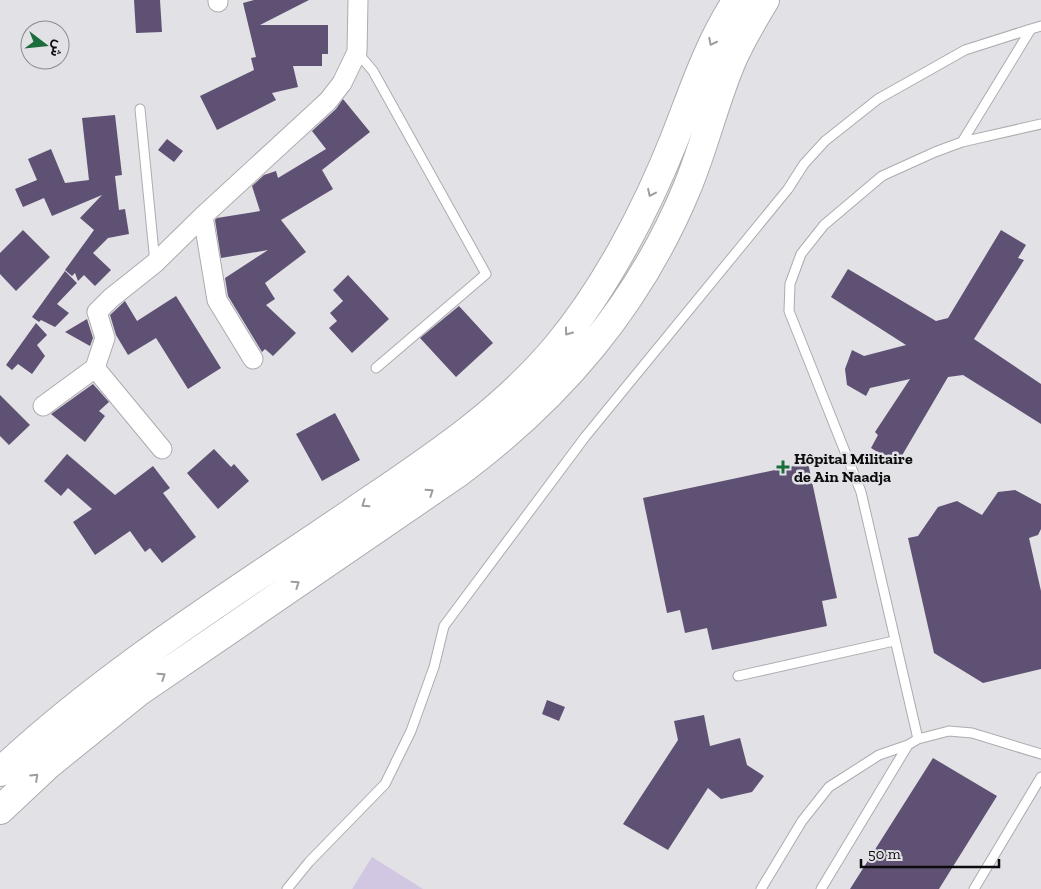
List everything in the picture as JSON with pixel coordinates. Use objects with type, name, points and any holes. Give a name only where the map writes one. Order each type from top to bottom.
[{"type":"highway","points":[[0,772],[30,744],[121,671],[442,451],[481,421],[532,374],[559,345],[622,249],[658,177],[707,52],[720,26],[737,0]]},
{"type":"highway","points":[[0,810],[48,765],[137,693],[458,473],[503,438],[552,393],[605,330],[629,296],[658,247],[687,189],[702,151],[731,63],[765,0]]},
{"type":"street","points":[[43,406],[95,368],[105,338],[97,312],[111,298],[155,263],[328,101],[342,83],[357,52],[358,0]]},
{"type":"street","points":[[204,216],[216,300],[252,359]]},
{"type":"street","points":[[95,368],[162,449]]},
{"type":"lane","points":[[287,889],[308,862],[385,784],[412,731],[434,667],[444,626],[585,437],[788,189],[804,164],[825,141],[878,99],[966,50],[1041,26]]},
{"type":"lane","points":[[962,142],[1031,29]]},
{"type":"lane","points":[[357,52],[373,71],[486,274],[376,368]]},
{"type":"lane","points":[[140,109],[155,263]]},
{"type":"lane","points":[[918,739],[861,492],[789,311],[790,284],[800,254],[824,225],[882,176],[962,142],[1041,124]]},
{"type":"lane","points":[[738,676],[894,641]]},
{"type":"lane","points":[[761,889],[802,821],[829,787],[879,756],[908,745],[918,739],[949,730],[972,733],[1041,754]]},
{"type":"lane","points":[[821,889],[908,745]]},
{"type":"lane","points":[[974,889],[1041,777]]},
{"type":"shaded area","points":[[372,857],[423,889],[352,889]]},
{"type":"building","points":[[134,0],[160,0],[162,32],[136,33]]},
{"type":"building","points":[[254,0],[309,0],[260,25],[328,25],[328,54],[322,54],[322,66],[293,66],[298,87],[272,93],[276,100],[217,130],[200,96],[254,70],[251,58],[256,57],[243,3]]},
{"type":"building","points":[[343,99],[370,132],[322,170],[333,189],[281,220],[306,252],[265,283],[275,299],[266,305],[296,333],[273,356],[265,349],[262,352],[228,296],[225,278],[268,250],[221,258],[215,220],[217,218],[260,211],[252,186],[264,175],[276,171],[278,178],[326,149],[312,131],[336,109]]},
{"type":"building","points":[[115,115],[122,175],[115,176],[119,210],[125,209],[129,234],[108,238],[93,253],[111,270],[95,286],[84,275],[78,281],[75,273],[72,276],[65,270],[94,230],[80,218],[102,195],[52,216],[44,198],[23,207],[15,189],[37,180],[28,159],[51,149],[65,183],[89,180],[82,118]]},
{"type":"building","points":[[167,139],[183,151],[174,162],[158,150]]},
{"type":"building","points":[[23,230],[50,257],[16,291],[0,274],[0,253]]},
{"type":"building","points":[[1001,230],[1026,245],[1018,258],[1024,260],[974,339],[1041,384],[1041,424],[963,375],[948,377],[897,464],[871,448],[878,435],[875,432],[910,379],[870,388],[866,396],[847,385],[845,369],[852,350],[864,356],[906,345],[831,297],[848,269],[936,321],[948,318]]},
{"type":"building","points":[[65,271],[77,283],[57,304],[69,313],[55,327],[41,320],[39,322],[32,317]]},
{"type":"building","points":[[348,275],[389,319],[352,353],[329,328],[337,321],[330,313],[343,301],[333,290]]},
{"type":"building","points":[[176,296],[221,368],[188,389],[156,338],[128,355],[116,335],[110,315],[125,301],[137,321]]},
{"type":"building","points":[[459,306],[493,343],[456,377],[420,338]]},
{"type":"building","points":[[87,319],[93,338],[90,346],[65,332]]},
{"type":"building","points":[[36,323],[47,335],[37,345],[45,356],[32,374],[18,364],[12,370],[6,365]]},
{"type":"building","points":[[93,384],[109,402],[99,411],[105,416],[85,442],[51,414]]},
{"type":"building","points":[[0,395],[30,425],[9,445],[0,436]]},
{"type":"building","points":[[335,413],[360,460],[322,481],[296,434]]},
{"type":"building","points":[[214,449],[231,467],[234,464],[249,481],[218,509],[187,473]]},
{"type":"building","points":[[67,454],[115,495],[153,466],[170,488],[163,493],[196,537],[162,563],[150,548],[145,552],[130,531],[95,555],[73,522],[92,509],[68,488],[61,496],[44,481]]},
{"type":"building","points":[[808,463],[837,598],[822,601],[827,626],[712,650],[707,628],[685,633],[680,610],[667,613],[643,498]]},
{"type":"building","points":[[1015,490],[1041,504],[1041,529],[1038,535],[1029,538],[1041,591],[1041,669],[983,683],[934,653],[908,538],[918,536],[938,507],[957,501],[982,515],[998,492]]},
{"type":"building","points":[[547,700],[565,707],[559,721],[542,714]]},
{"type":"building","points":[[704,715],[710,746],[740,738],[747,765],[764,776],[752,792],[721,799],[708,788],[668,850],[623,824],[678,740],[674,721]]},
{"type":"building","points":[[933,758],[997,796],[939,889],[850,889]]},
{"type":"place","name":"Hôpital Militaire de Ain Naadja","points":[[783,467]]}]
